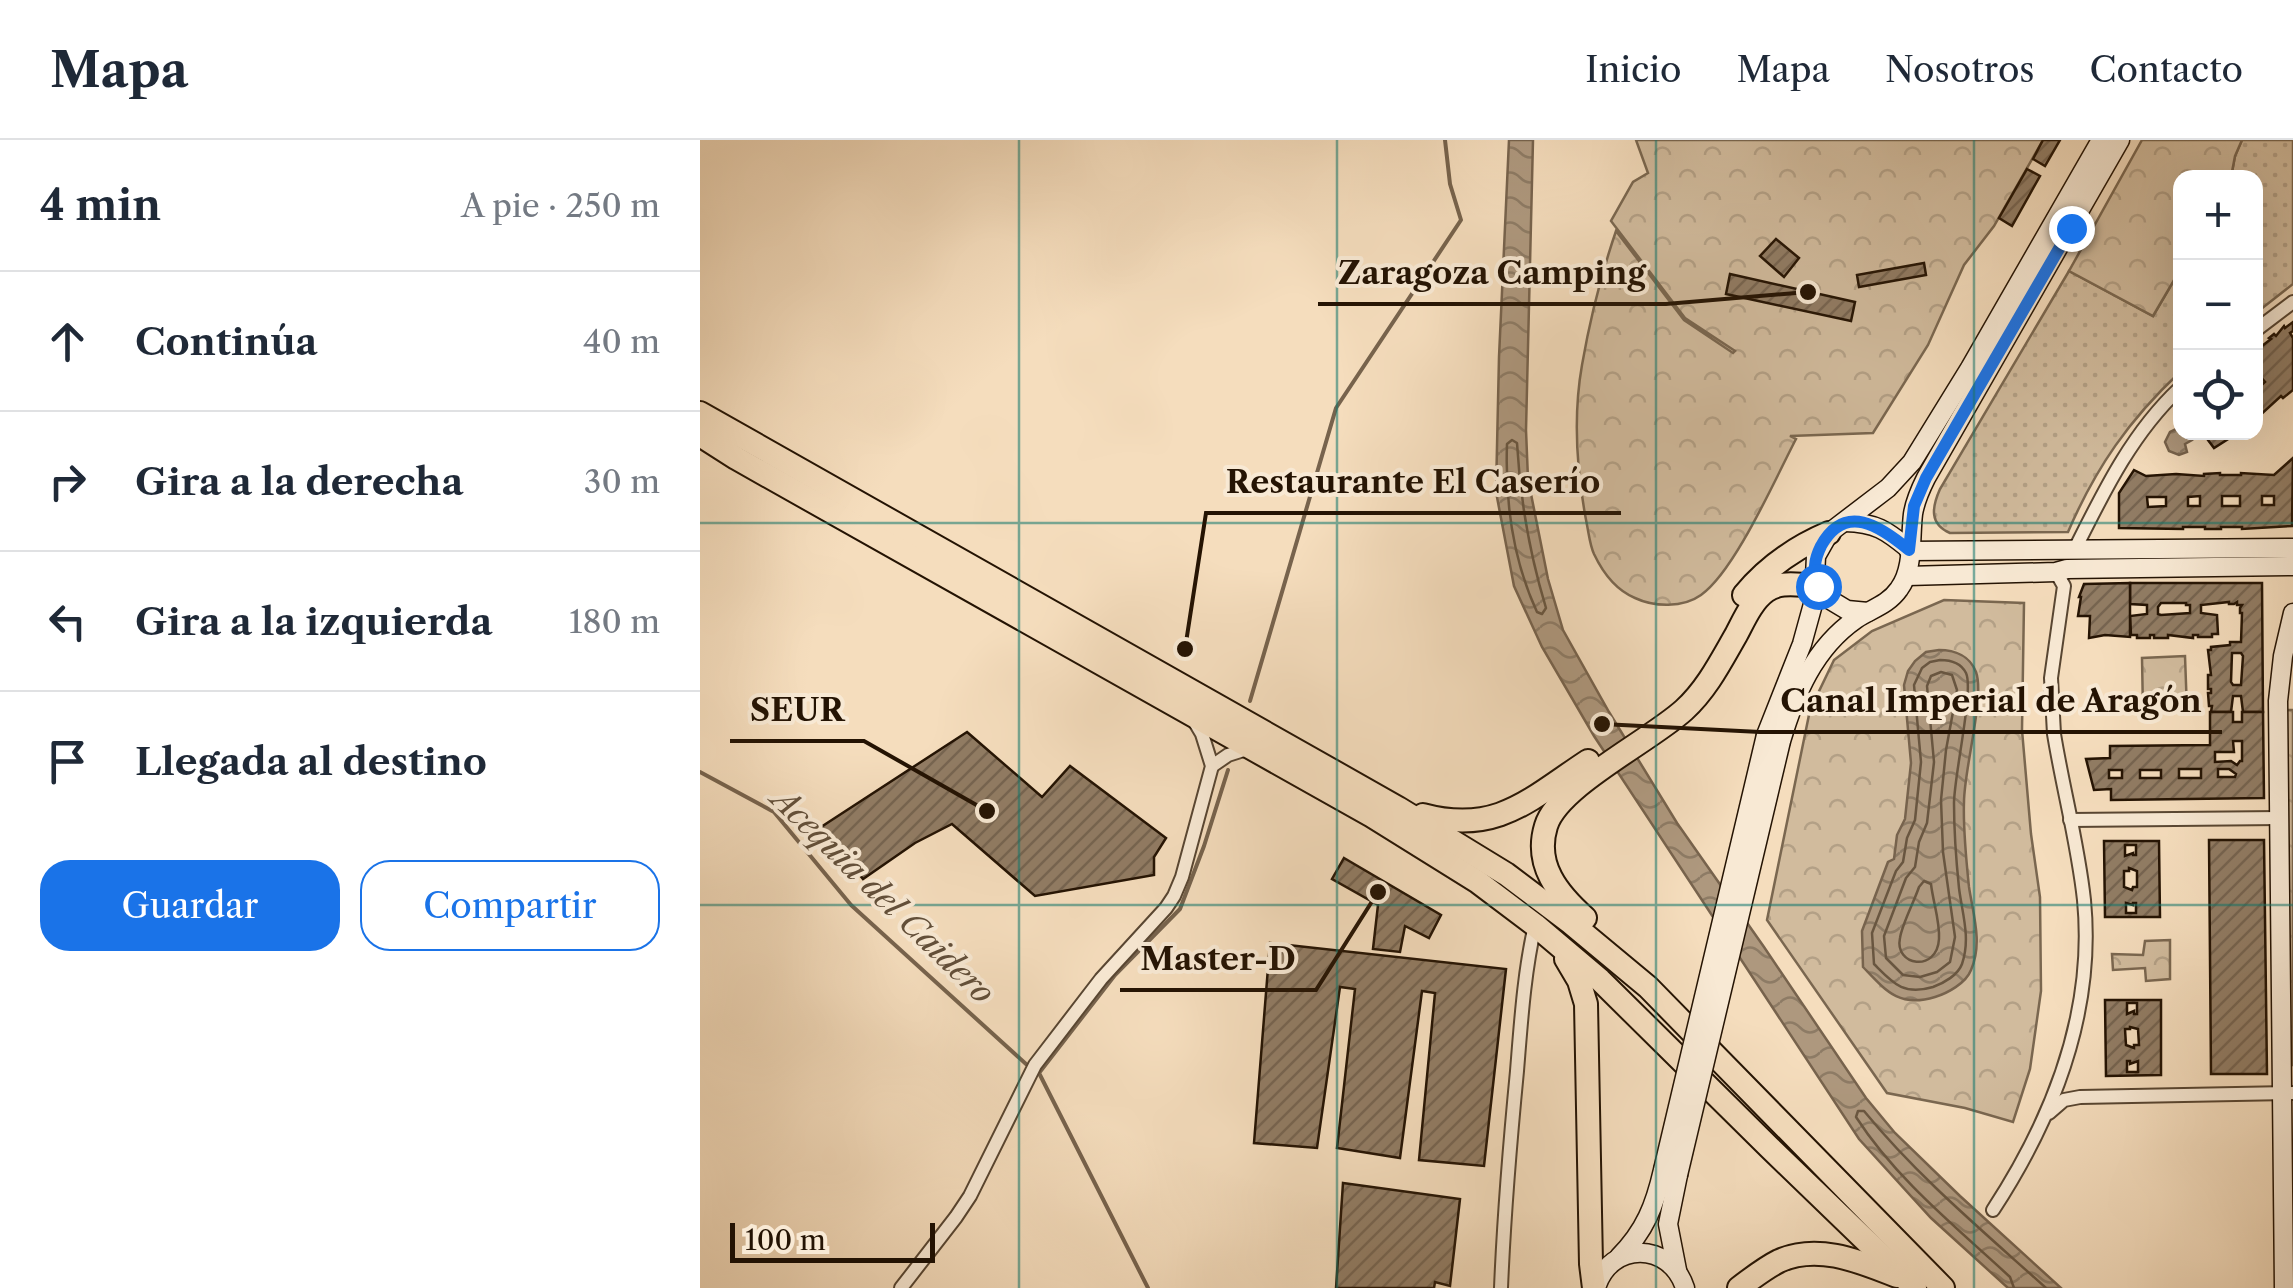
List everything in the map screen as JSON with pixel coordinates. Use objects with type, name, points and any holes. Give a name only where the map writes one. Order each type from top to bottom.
[{"type":"highway","points":[[700,398],[800,457],[816,479]]},
{"type":"highway","points":[[700,413],[1398,808],[1506,874],[1648,987]]},
{"type":"highway","points":[[700,435],[1185,710],[1478,882],[1600,980],[1910,1283]]},
{"type":"highway","points":[[1682,702],[1736,606],[1754,582],[1788,555],[1837,527]]},
{"type":"highway","points":[[1398,808],[1442,820],[1478,821],[1510,811],[1576,778],[1657,732],[1720,664],[1759,596],[1779,584],[1812,589]]},
{"type":"highway","points":[[1576,778],[1546,824],[1543,851],[1550,881],[1648,987],[1943,1288]]},
{"type":"highway","points":[[1544,932],[1579,982],[1586,1004],[1591,1264],[1595,1288]]},
{"type":"highway","points":[[1739,1288],[1766,1268],[1798,1254],[1831,1254],[1910,1283]]},
{"type":"main road","points":[[1681,1279],[1668,1224],[1670,1172],[1774,738],[1802,644],[1816,556],[1837,527],[1888,488],[1912,462],[2101,140]]},
{"type":"main road","points":[[1774,738],[1821,652],[1840,631],[1891,599],[1906,576],[1914,506],[1926,478],[2120,140]]},
{"type":"main road","points":[[1837,527],[1869,523],[1909,550],[2293,548]]},
{"type":"main road","points":[[1906,576],[2293,566]]},
{"type":"main road","points":[[1812,589],[1840,607],[1868,612]]},
{"type":"main road","points":[[2284,1288],[2288,1093],[2278,715],[2281,670],[2293,613]]},
{"type":"main road","points":[[2281,670],[2293,686]]},
{"type":"main road","points":[[1595,1288],[1607,1266],[1638,1236],[1670,1172]]},
{"type":"main road","points":[[1618,1258],[1644,1252],[1668,1262],[1681,1279]]},
{"type":"street","points":[[2263,325],[2293,302]]},
{"type":"street","points":[[2075,549],[2118,465],[2173,396]]},
{"type":"street","points":[[1993,1210],[2047,1114],[2064,1072],[2081,996],[2086,928],[2052,709],[2054,651],[2064,586],[2056,572]]},
{"type":"street","points":[[902,1288],[970,1196],[1035,1065],[1100,979],[1174,896],[1212,766],[1202,734],[1185,710]]},
{"type":"street","points":[[1212,766],[1238,750],[1251,748]]},
{"type":"street","points":[[2070,820],[2280,818]]},
{"type":"street","points":[[1501,1288],[1527,958],[1544,932]]},
{"type":"street","points":[[2064,1072],[2064,1082],[2075,1094]]},
{"type":"street","points":[[2047,1114],[2075,1094],[2288,1093]]},
{"type":"green space","points":[[1636,140],[2043,140],[1994,226],[1964,265],[1928,345],[1873,433],[1790,436],[1796,439],[1727,566],[1701,595],[1668,605],[1635,598],[1606,574],[1592,547],[1581,486],[1577,445],[1579,384],[1592,314],[1616,231],[1684,320],[1735,351],[1685,318],[1611,221],[1633,182],[1648,173]]},
{"type":"green space","points":[[2142,140],[2242,140],[2232,170],[2173,170],[2173,282],[2153,316],[2069,271]]},
{"type":"green space","points":[[2242,140],[2293,140],[2293,284],[2263,308],[2263,170],[2232,170]]},
{"type":"green space","points":[[2069,271],[2153,316],[2173,282],[2173,379],[2115,446],[2068,532],[1950,533],[1938,525],[1934,508],[1940,489]]},
{"type":"green space","points":[[1944,600],[2024,603],[2022,730],[2040,897],[2041,991],[2030,1069],[2013,1122],[1887,1093],[1767,920],[1810,710],[1834,660],[1872,631]]},
{"type":"green space","points":[[2185,656],[2187,711],[2143,712],[2142,658]]},
{"type":"green space","points":[[2284,710],[2293,710],[2293,1065],[2288,1065]]},
{"type":"green space","points":[[2170,940],[2170,979],[2146,981],[2145,968],[2113,970],[2112,954],[2143,955],[2145,941]]},
{"type":"water","points":[[1509,140],[1533,140],[1528,479],[1548,579],[1563,630],[1677,823],[1866,1098],[1895,1133],[2061,1288],[2008,1288],[1931,1218],[1859,1139],[1594,736],[1542,647],[1514,586],[1496,492]]},
{"type":"water","points":[[2173,431],[2173,440],[2192,440],[2185,444],[2187,452],[2179,455],[2169,451],[2165,442]]},
{"type":"water","points":[[1939,650],[1966,658],[1978,683],[1964,813],[1976,949],[1969,975],[1961,983],[1935,997],[1912,1000],[1886,990],[1863,967],[1862,931],[1888,862],[1894,859],[1897,835],[1905,819],[1911,763],[1904,685],[1915,661],[1926,652]]},
{"type":"building","points":[[2043,140],[2060,140],[2045,166],[2033,159]]},
{"type":"building","points":[[2027,169],[2040,176],[2012,226],[1999,218]]},
{"type":"building","points":[[1776,239],[1799,258],[1784,277],[1760,256]]},
{"type":"building","points":[[1924,263],[1926,275],[1859,287],[1857,275]]},
{"type":"building","points":[[1730,274],[1855,302],[1851,321],[1726,294]]},
{"type":"building","points":[[2293,322],[2293,390],[2263,413],[2263,345]]},
{"type":"building","points":[[2208,440],[2227,440],[2214,448]]},
{"type":"building","points":[[2293,458],[2292,526],[2119,528],[2119,493],[2134,470],[2146,476],[2274,475]],"holes":[[[2200,496],[2200,506],[2188,506],[2188,497]],[[2222,496],[2240,496],[2240,506],[2222,506]],[[2262,496],[2274,496],[2274,505],[2262,505]],[[2147,497],[2166,497],[2166,506],[2148,507]]]},
{"type":"building","points":[[2130,583],[2262,583],[2263,712],[2243,712],[2241,696],[2233,696],[2231,712],[2211,712],[2209,706],[2208,650],[2241,642],[2242,605],[2201,605],[2201,613],[2217,615],[2218,634],[2212,637],[2137,638],[2131,635],[2130,616],[2147,614],[2147,605],[2130,604]],"holes":[[[2161,603],[2186,603],[2190,613],[2158,614]],[[2232,653],[2243,656],[2241,685],[2231,682]]]},
{"type":"building","points":[[2130,583],[2130,637],[2089,638],[2090,616],[2078,616],[2084,584]]},
{"type":"building","points":[[2210,712],[2233,712],[2233,722],[2242,722],[2242,712],[2263,712],[2264,798],[2111,800],[2111,789],[2094,790],[2086,759],[2110,758],[2110,746],[2210,745]],"holes":[[[2233,741],[2242,741],[2242,761],[2237,765],[2231,761],[2215,762],[2215,752],[2234,752]],[[2179,769],[2201,769],[2201,778],[2179,778]],[[2218,769],[2236,774],[2235,777],[2218,777]],[[2109,770],[2122,770],[2122,778],[2109,778]],[[2140,770],[2161,770],[2161,778],[2140,778]]]},
{"type":"building","points":[[967,732],[1042,797],[1070,766],[1166,838],[1154,857],[1154,875],[1035,896],[952,824],[915,843],[863,879],[821,827]]},
{"type":"building","points":[[2209,840],[2264,840],[2267,1074],[2211,1074]]},
{"type":"building","points":[[2104,841],[2159,841],[2160,917],[2105,917]],"holes":[[[2125,845],[2136,845],[2136,855],[2125,856]],[[2124,871],[2137,871],[2137,887],[2132,890],[2124,887]],[[2126,903],[2136,903],[2136,913],[2126,913]]]},
{"type":"building","points":[[1344,858],[1441,915],[1429,938],[1405,926],[1400,952],[1373,949],[1378,905],[1332,879]]},
{"type":"building","points":[[1270,943],[1506,969],[1484,1166],[1419,1160],[1435,993],[1422,991],[1400,1158],[1337,1148],[1355,989],[1340,987],[1317,1148],[1254,1143]]},
{"type":"building","points":[[2105,1000],[2161,1000],[2161,1075],[2106,1076]],"holes":[[[2127,1003],[2137,1003],[2137,1014],[2127,1014]],[[2125,1029],[2138,1029],[2139,1045],[2134,1048],[2126,1045]],[[2127,1061],[2138,1061],[2138,1072],[2127,1072]]]},
{"type":"building","points":[[1343,1183],[1460,1199],[1450,1286],[1435,1282],[1434,1288],[1336,1288]]},
{"type":"waterway","points":[[1250,701],[1336,408],[1461,220],[1450,184],[1445,140]]},
{"type":"waterway","points":[[1148,1288],[1039,1073],[1115,975],[1180,909],[1228,770]]},
{"type":"waterway","name":"Acequia del Caidero","points":[[700,772],[774,812],[851,905],[1026,1064]]},
{"type":"place","name":"Zaragoza Camping","points":[[1808,292]]},
{"type":"place","name":"Restaurante El Caserío","points":[[1185,649]]},
{"type":"place","name":"Canal Imperial de Aragón","points":[[1602,724]]},
{"type":"place","name":"SEUR","points":[[987,811]]},
{"type":"place","name":"Master-D","points":[[1378,892]]},
{"type":"route","points":[[1818,586],[1816,556],[1829,533],[1846,522],[1869,523],[1909,550],[1914,506],[1926,478],[2071,228]]}]
